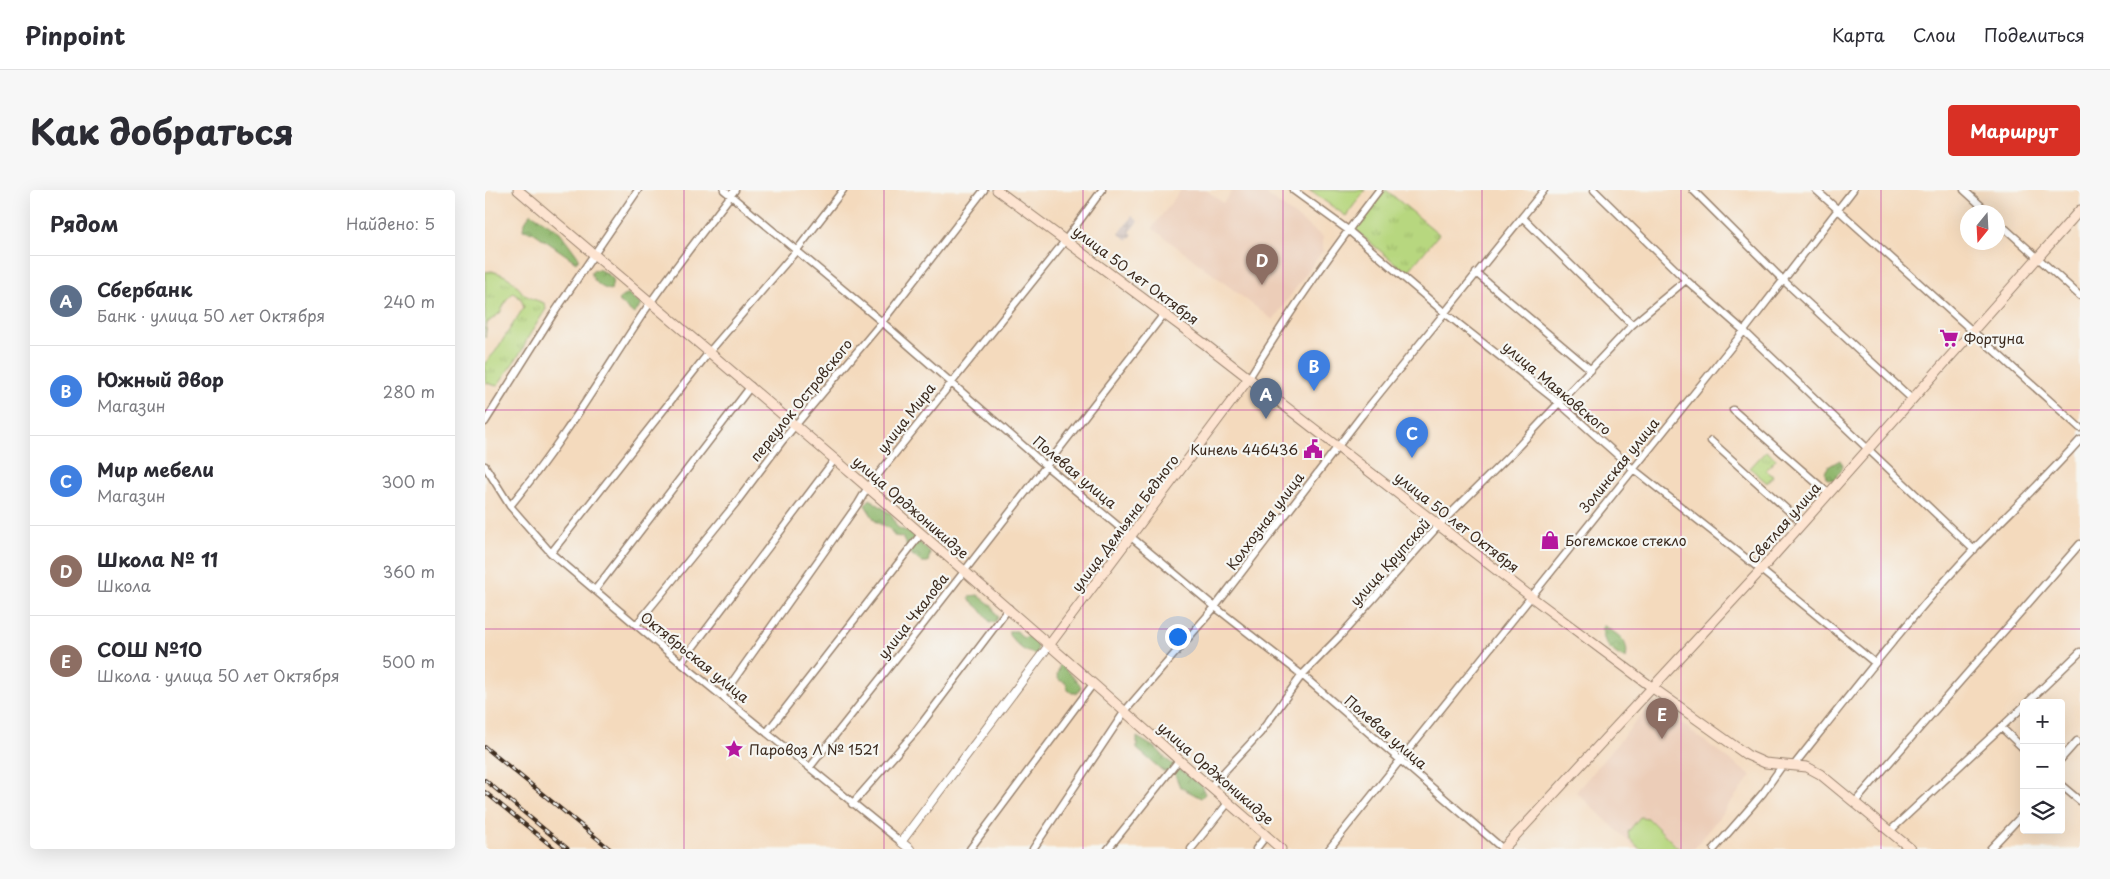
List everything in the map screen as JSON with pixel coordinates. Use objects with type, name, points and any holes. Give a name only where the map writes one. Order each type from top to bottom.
[{"type":"main road","name":"улица Орджоникидзе","points":[[518,190],[710,351],[1009,608],[1281,849]]},
{"type":"main road","name":"улица 50 лет Октября","points":[[997,190],[1249,378],[1530,596],[1653,688],[1747,755],[1765,763],[1807,767],[1820,774],[1911,849]]},
{"type":"main road","name":"Светлая улица","points":[[1503,849],[1761,570],[2080,210]]},
{"type":"main road","name":"улица Демьяна Бедного","points":[[1050,644],[1249,378]]},
{"type":"street","points":[[485,422],[552,316],[638,190]]},
{"type":"street","name":"Полевая улица","points":[[724,190],[733,193],[1045,465],[1215,607],[1302,675],[1503,849]]},
{"type":"street","points":[[551,553],[710,351],[797,250],[843,190]]},
{"type":"street","name":"переулок Островского","points":[[636,625],[881,322],[984,190]]},
{"type":"street","name":"улица Мира","points":[[723,695],[858,504],[867,487],[1066,240],[1102,190]]},
{"type":"street","name":"улица Маяковского","points":[[1293,190],[1347,230],[1445,313],[1559,403],[1632,468],[1875,663]]},
{"type":"street","name":"улица Демьяна Бедного","points":[[1249,378],[1347,230],[1379,190]]},
{"type":"street","name":"Колхозная улица","points":[[1033,849],[1125,712],[1215,607],[1338,446],[1544,190]]},
{"type":"street","points":[[1594,190],[1686,280],[1744,331],[1974,550]]},
{"type":"street","points":[[1693,190],[1783,280],[1913,400]]},
{"type":"street","points":[[1816,190],[1971,332],[2080,428]]},
{"type":"street","name":"Золинская улица","points":[[1329,849],[1632,468],[1744,331],[1853,190]]},
{"type":"street","points":[[1964,190],[1981,205]]},
{"type":"street","points":[[510,506],[540,470],[580,412],[651,301],[733,193]]},
{"type":"street","points":[[1522,217],[1632,325]]},
{"type":"street","points":[[2005,228],[2080,296]]},
{"type":"street","points":[[1476,273],[1591,370]]},
{"type":"street","name":"улица Крупской","points":[[1210,787],[1260,733],[1302,675],[1341,636],[1439,525],[1591,370],[1632,325],[1686,280]]},
{"type":"street","name":"улица Чкалова","points":[[810,767],[1164,314]]},
{"type":"street","points":[[595,590],[751,386]]},
{"type":"street","points":[[1733,410],[1828,493]]},
{"type":"street","points":[[1794,765],[1875,663],[1974,550],[2044,480],[2080,440]]},
{"type":"street","points":[[1711,441],[1802,523]]},
{"type":"street","points":[[681,663],[835,459]]},
{"type":"street","name":"Октябрьская улица","points":[[485,466],[510,506],[551,553],[681,663],[723,695],[910,849]]},
{"type":"street","points":[[767,732],[921,534]]},
{"type":"street","points":[[1855,802],[2080,544]]},
{"type":"street","points":[[853,804],[916,731],[1009,608]]},
{"type":"street","name":"улица Демьяна Бедного","points":[[901,842],[1050,644]]},
{"type":"street","points":[[2031,699],[2080,652]]},
{"type":"street","points":[[970,849],[1093,684]]},
{"type":"street","points":[[1890,831],[2020,710]]},
{"type":"street","points":[[2001,727],[2020,745]]},
{"type":"street","points":[[2065,754],[2077,741]]},
{"type":"street","points":[[1108,849],[1179,760]]},
{"type":"street","points":[[1714,849],[1763,793],[1782,766]]},
{"type":"street","points":[[2065,788],[2080,801]]},
{"type":"street","points":[[1191,849],[1228,803]]},
{"type":"street","points":[[1990,849],[2020,817]]},
{"type":"street","points":[[1256,849],[1267,836]]},
{"type":"shaded area","points":[[1181,190],[1206,190],[1223,203],[1233,190],[1261,190],[1323,237],[1323,250],[1273,320],[1152,228]]},
{"type":"shaded area","points":[[1132,216],[1138,221],[1130,232],[1133,234],[1128,240],[1119,234]]},
{"type":"shaded area","points":[[1653,702],[1751,776],[1694,849],[1637,849],[1576,792]]},
{"type":"green space","points":[[1309,190],[1365,190],[1346,216]]},
{"type":"green space","points":[[1386,190],[1439,234],[1407,273],[1354,229]]},
{"type":"green space","points":[[531,213],[560,232],[579,258],[576,262],[533,232],[523,230],[524,223]]},
{"type":"green space","points":[[598,269],[613,279],[611,290],[601,286],[593,278],[591,272]]},
{"type":"green space","points":[[492,271],[509,278],[527,296],[544,303],[546,309],[527,339],[523,349],[497,386],[487,383],[485,380],[485,363],[495,352],[524,307],[521,299],[513,293],[507,299],[500,313],[487,323],[485,338],[485,272]]},
{"type":"green space","points":[[627,293],[642,305],[634,314],[618,300]]},
{"type":"green space","points":[[1766,451],[1776,459],[1766,470],[1773,476],[1767,483],[1750,468]]},
{"type":"green space","points":[[1840,460],[1843,465],[1835,479],[1826,478],[1825,472],[1828,467]]},
{"type":"green space","points":[[870,499],[891,514],[897,527],[912,534],[930,553],[928,562],[921,562],[911,554],[902,537],[894,536],[890,529],[876,522],[865,505]]},
{"type":"green space","points":[[978,595],[991,605],[998,617],[995,623],[990,622],[969,599],[970,596]]},
{"type":"green space","points":[[1603,625],[1624,642],[1627,652],[1626,659],[1608,646],[1603,636]]},
{"type":"green space","points":[[1009,631],[1017,631],[1023,638],[1032,635],[1037,641],[1037,654],[1021,648],[1009,635]]},
{"type":"green space","points":[[1060,664],[1080,685],[1078,693],[1072,693],[1067,689],[1066,683],[1059,680],[1057,675]]},
{"type":"green space","points":[[1137,737],[1157,749],[1167,760],[1201,785],[1205,794],[1201,798],[1180,787],[1174,772],[1163,771],[1137,749]]},
{"type":"green space","points":[[1640,817],[1648,818],[1679,849],[1640,849],[1629,838],[1628,832]]},
{"type":"railway","points":[[485,747],[610,849]]},
{"type":"railway","points":[[485,780],[568,849]]},
{"type":"railway","points":[[485,792],[555,849]]},
{"type":"place","name":"Школа № 11","points":[[1262,285]]},
{"type":"place","name":"Фортуна","points":[[1949,338]]},
{"type":"place","name":"Южный двор","points":[[1314,391]]},
{"type":"place","name":"Сбербанк","points":[[1266,419]]},
{"type":"place","name":"Кинель 446436","points":[[1313,449]]},
{"type":"place","name":"Мир мебели","points":[[1412,458]]},
{"type":"place","name":"Богемское стекло","points":[[1550,540]]},
{"type":"place","name":"СОШ №10","points":[[1662,739]]},
{"type":"place","name":"Паровоз Л № 1521","points":[[734,749]]}]
